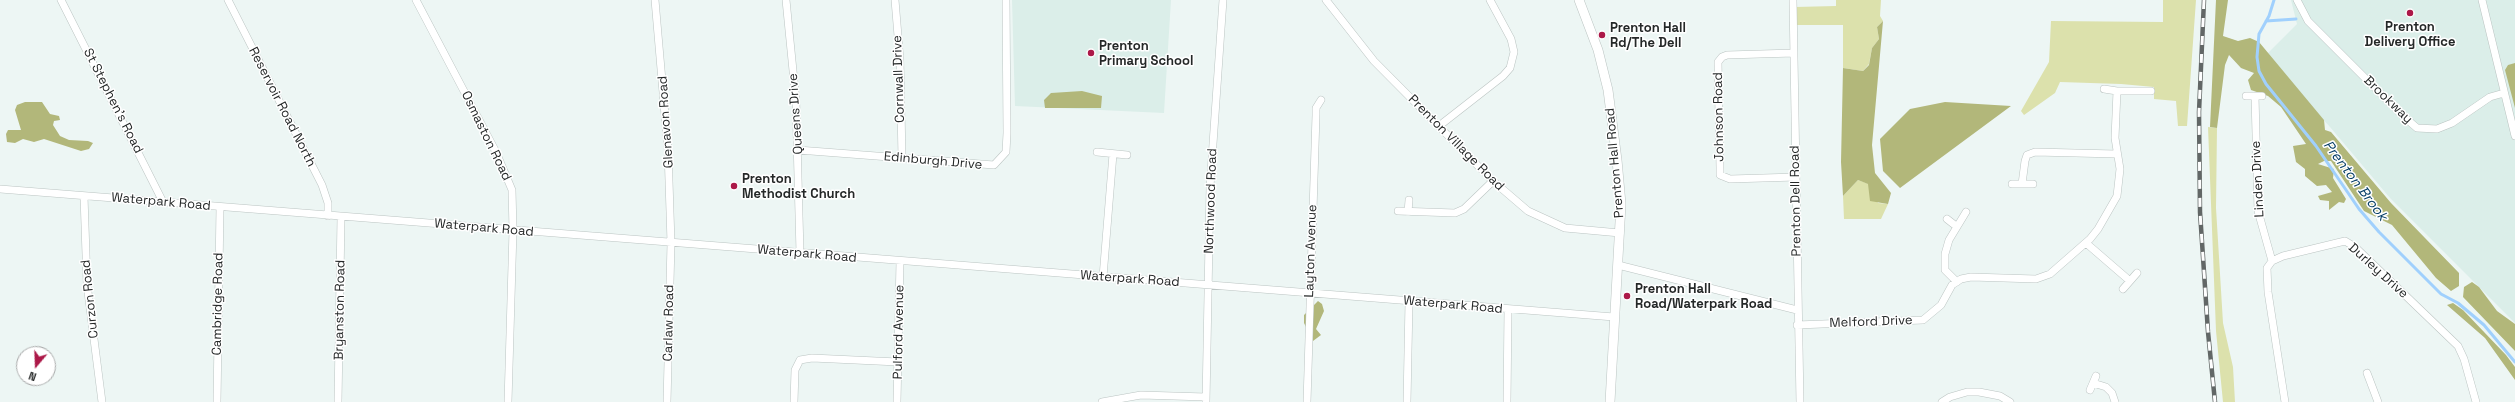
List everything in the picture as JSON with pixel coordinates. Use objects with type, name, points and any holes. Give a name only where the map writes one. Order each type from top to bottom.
[{"type":"street","name":"St Stephen's Road","points":[[61,0],[163,202]]},
{"type":"street","name":"Reservoir Road North","points":[[228,0],[322,185],[328,203],[328,216]]},
{"type":"street","name":"Osmaston Road","points":[[416,0],[496,152],[512,190],[513,230],[508,402]]},
{"type":"street","name":"Glenavon Road","points":[[655,0],[668,150],[671,244]]},
{"type":"street","name":"Queens Drive","points":[[786,0],[798,150],[800,253]]},
{"type":"street","name":"Cornwall Drive","points":[[895,0],[900,60],[902,158]]},
{"type":"street","name":"Edinburgh Drive","points":[[798,150],[985,165],[994,165],[1000,161],[1006,152],[1007,133],[1006,0]]},
{"type":"street","name":"Northwood Road","points":[[1206,399],[1210,187],[1223,0]]},
{"type":"street","name":"Prenton Village Road","points":[[1326,0],[1374,61],[1493,181],[1528,212],[1565,228],[1620,233]]},
{"type":"street","points":[[1439,126],[1504,76],[1510,68],[1514,52],[1511,40],[1490,0]]},
{"type":"street","name":"Prenton Hall Road","points":[[1579,0],[1598,50],[1613,117],[1621,204],[1610,402]]},
{"type":"street","name":"Prenton Dell Road","points":[[1793,0],[1797,325],[1800,402]]},
{"type":"street","name":"Brookway","points":[[2298,0],[2308,21],[2403,116],[2417,128],[2437,129],[2452,123],[2490,97],[2504,93]]},
{"type":"street","points":[[2482,0],[2515,136]]},
{"type":"street","name":"Johnson Road","points":[[1794,53],[1727,55],[1722,57],[1718,62],[1720,174],[1730,179],[1796,177]]},
{"type":"street","points":[[2104,89],[2117,91],[2151,91]]},
{"type":"street","points":[[1966,212],[1956,226],[1945,254],[1945,270],[1957,282],[1971,277],[2036,279],[2050,274],[2086,243],[2098,229],[2117,196],[2120,169],[2116,154],[2115,138],[2117,91]]},
{"type":"street","name":"Linden Drive","points":[[2246,96],[2258,96],[2258,211],[2272,261]]},
{"type":"street","name":"Layton Avenue","points":[[1307,402],[1309,293],[1316,114],[1320,100]]},
{"type":"street","points":[[1097,152],[1127,155]]},
{"type":"street","points":[[2022,184],[2024,161],[2027,155],[2036,152],[2116,154]]},
{"type":"street","points":[[1103,277],[1113,154]]},
{"type":"street","points":[[1398,211],[1455,213],[1464,208],[1493,181]]},
{"type":"street","points":[[2012,184],[2033,184]]},
{"type":"street","name":"Waterpark Road","points":[[0,189],[671,244],[1208,285],[1508,310],[1614,317]]},
{"type":"street","name":"Curzon Road","points":[[84,196],[87,284],[102,402]]},
{"type":"street","points":[[1408,212],[1409,200]]},
{"type":"street","name":"Cambridge Road","points":[[218,402],[220,207]]},
{"type":"street","name":"Bryanston Road","points":[[338,402],[341,217]]},
{"type":"street","points":[[1947,219],[1956,226]]},
{"type":"street","name":"Durley Drive","points":[[2272,261],[2336,242],[2345,241],[2355,247],[2458,346],[2464,359],[2476,402]]},
{"type":"street","points":[[2086,243],[2130,281]]},
{"type":"street","name":"Carlaw Road","points":[[667,402],[671,244]]},
{"type":"street","name":"Pulford Avenue","points":[[897,402],[900,261]]},
{"type":"street","points":[[2272,261],[2267,268],[2266,276],[2285,402]]},
{"type":"street","points":[[1618,265],[1797,310]]},
{"type":"street","points":[[2123,289],[2137,273]]},
{"type":"street","name":"Melford Drive","points":[[1797,325],[1924,320],[1941,305],[1952,285],[1957,282]]},
{"type":"street","points":[[1407,402],[1410,302]]},
{"type":"street","points":[[1507,402],[1508,310]]},
{"type":"street","points":[[794,402],[796,364],[800,360],[812,358],[898,362]]},
{"type":"street","points":[[2367,373],[2378,402]]},
{"type":"street","points":[[2090,390],[2094,379],[2112,393],[2115,402]]},
{"type":"street","points":[[1942,402],[1950,397],[1966,392],[1991,394],[2010,402]]},
{"type":"street","points":[[1102,402],[1141,395],[1206,399]]},
{"type":"shaded area","name":"Prenton Primary School","points":[[1012,0],[1171,0],[1164,113],[1015,106]]},
{"type":"shaded area","points":[[2291,0],[2515,0],[2515,323],[2390,198],[2330,127],[2265,56],[2297,24]]},
{"type":"green space","points":[[1836,0],[1881,0],[1880,16],[1883,21],[1877,27],[1879,39],[1872,48],[1869,64],[1863,71],[1843,68],[1843,25],[1795,25],[1795,7],[1836,6]]},
{"type":"green space","points":[[2163,0],[2196,0],[2187,126],[2178,126],[2176,101],[2154,99],[2154,87],[2121,84],[2060,82],[2055,93],[2024,115],[2021,111],[2049,62],[2051,21],[2163,22]]},
{"type":"green space","points":[[2216,0],[2228,0],[2223,36],[2238,41],[2250,38],[2259,42],[2324,120],[2325,130],[2331,132],[2391,203],[2459,273],[2459,286],[2451,291],[2436,278],[2392,225],[2364,211],[2331,161],[2324,161],[2318,164],[2334,169],[2333,178],[2346,199],[2344,203],[2339,202],[2329,210],[2329,201],[2320,200],[2318,196],[2332,192],[2326,185],[2317,186],[2305,176],[2305,169],[2296,162],[2293,146],[2306,144],[2281,107],[2268,96],[2251,90],[2248,80],[2254,73],[2241,68],[2229,55],[2225,65],[2217,128],[2210,127]]},
{"type":"green space","points":[[1883,21],[1872,145],[1875,173],[1891,193],[1888,204],[1870,201],[1868,184],[1858,180],[1843,196],[1841,162],[1843,68],[1863,71],[1869,65],[1872,48],[1879,39],[1877,27]]},
{"type":"green space","points":[[2515,63],[2515,108],[2505,70],[2508,65]]},
{"type":"green space","points":[[1082,91],[1102,96],[1101,108],[1045,108],[1044,100],[1051,93]]},
{"type":"green space","points":[[25,102],[42,102],[50,114],[59,116],[60,120],[54,121],[53,125],[60,136],[69,140],[88,141],[93,143],[89,149],[81,151],[44,139],[34,142],[23,139],[15,143],[7,142],[6,134],[8,130],[21,130],[15,110],[17,105]]},
{"type":"green space","points":[[1945,102],[2011,106],[1900,188],[1883,171],[1880,139],[1910,109]]},
{"type":"green space","points":[[2208,127],[2217,128],[2216,208],[2223,323],[2233,367],[2235,402],[2223,402],[2216,331]]},
{"type":"green space","points":[[1858,180],[1869,184],[1878,203],[1888,204],[1881,219],[1844,219],[1843,196]]},
{"type":"green space","points":[[2472,282],[2479,287],[2497,311],[2515,324],[2515,351],[2463,297],[2464,287]]},
{"type":"green space","points":[[1318,301],[1322,304],[1324,311],[1316,329],[1321,335],[1313,341],[1304,323],[1304,315]]},
{"type":"green space","points":[[2453,303],[2463,310],[2506,355],[2515,367],[2515,380],[2485,338],[2447,305]]},
{"type":"waterway","name":"Prenton Brook","points":[[2274,0],[2269,16],[2259,34],[2257,57],[2259,71],[2266,84],[2316,146],[2359,209],[2379,232],[2441,294],[2458,303],[2484,325],[2515,362]]},
{"type":"waterway","points":[[2266,21],[2296,19]]},
{"type":"railway","points":[[2204,0],[2199,112],[2200,212],[2208,332],[2215,402]]},
{"type":"place","name":"Prenton Delivery Office","points":[[2410,13]]},
{"type":"place","name":"Prenton Hall Rd/The Dell","points":[[1602,35]]},
{"type":"place","name":"Prenton Primary School","points":[[1091,53]]},
{"type":"place","name":"Prenton Methodist Church","points":[[734,186]]},
{"type":"place","name":"Prenton Hall Road/Waterpark Road","points":[[1627,296]]}]
